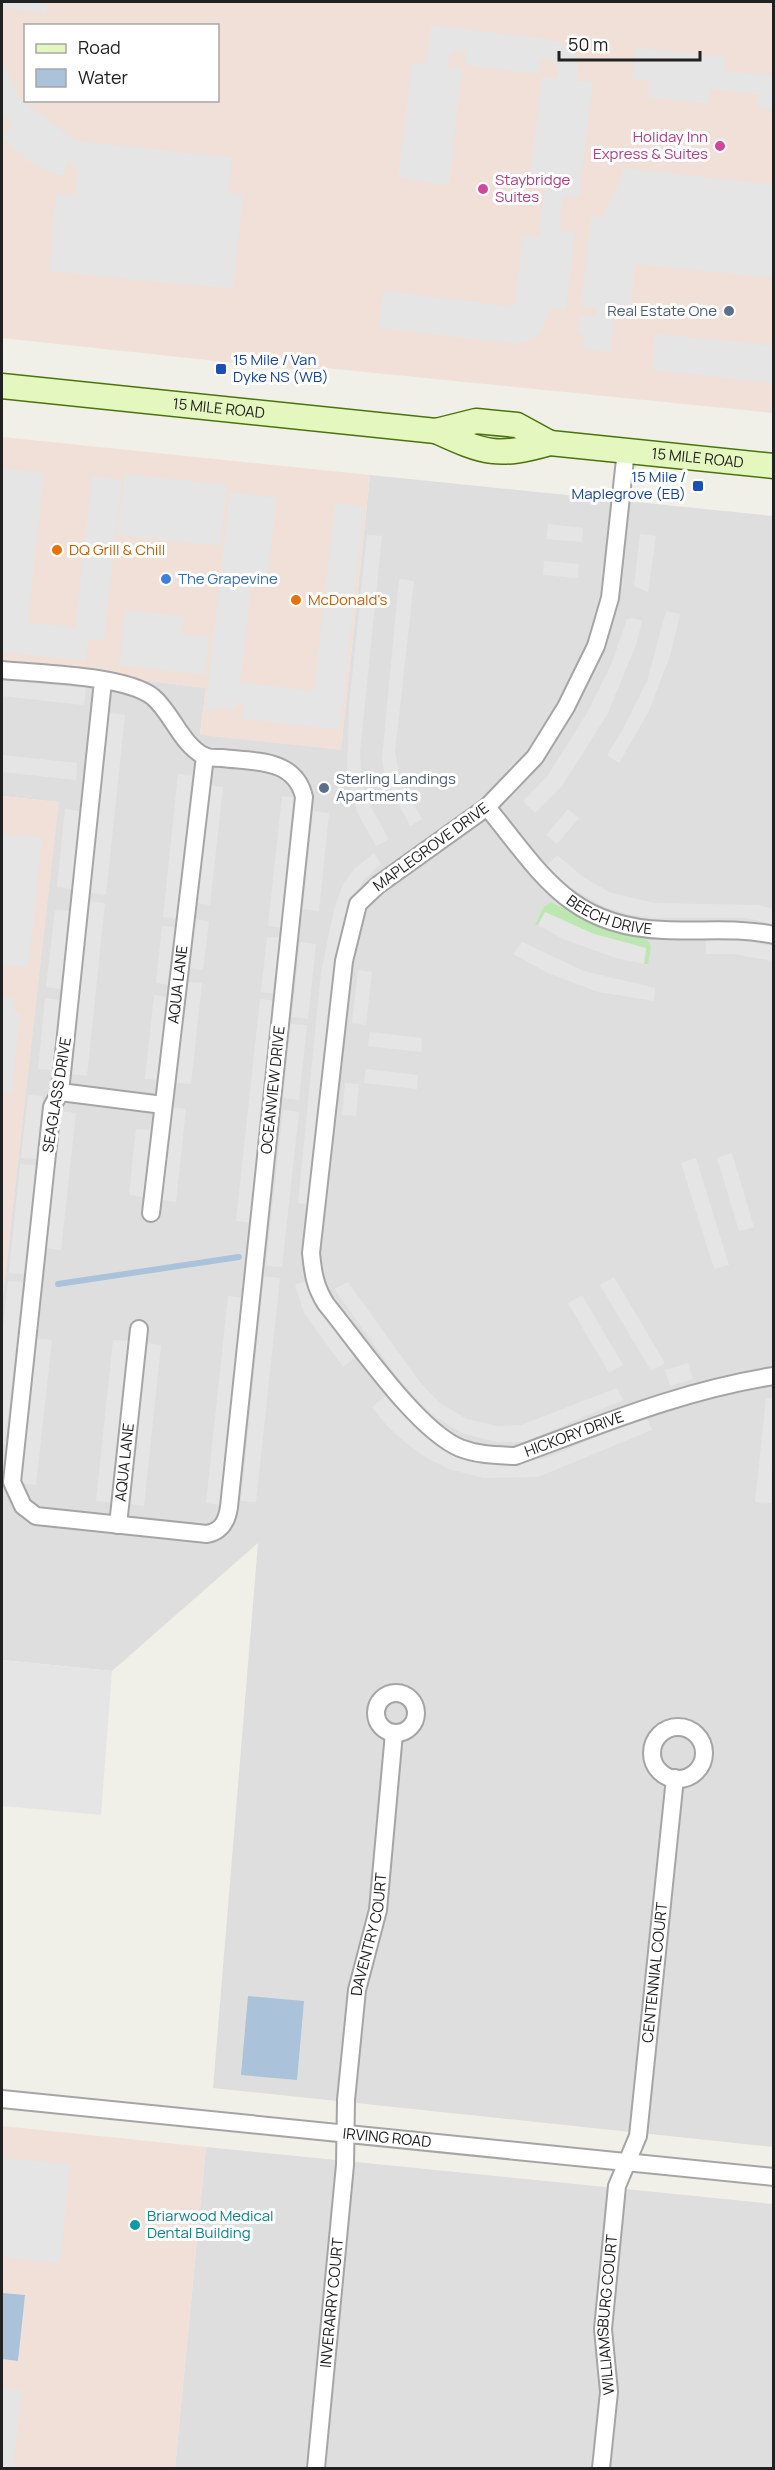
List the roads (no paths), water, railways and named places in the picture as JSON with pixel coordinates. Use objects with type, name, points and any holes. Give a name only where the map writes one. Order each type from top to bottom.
[{"type":"main road","name":"15 MILE ROAD","points":[[2,386],[436,431],[476,421],[517,425],[550,442],[774,466]]},
{"type":"street","name":"MAPLEGROVE DRIVE","points":[[326,1304],[317,1290],[311,1253],[344,961],[352,921],[358,904],[366,894],[487,807],[521,774],[541,748],[566,707],[596,646],[610,598],[626,450]]},
{"type":"street","points":[[2,670],[104,681],[141,689],[155,699],[194,748],[205,756]]},
{"type":"street","name":"SEAGLASS DRIVE","points":[[23,1506],[12,1482],[52,1107],[60,1092],[104,681]]},
{"type":"street","name":"AQUA LANE","points":[[152,1213],[205,756]]},
{"type":"street","name":"OCEANVIEW DRIVE","points":[[23,1506],[36,1516],[213,1533],[225,1522],[229,1507],[304,797],[301,783],[290,772],[273,764],[205,756]]},
{"type":"street","name":"BEECH DRIVE","points":[[487,807],[548,882],[565,898],[588,913],[614,924],[639,928],[731,929],[774,935]]},
{"type":"street","points":[[60,1092],[163,1105]]},
{"type":"street","name":"HICKORY DRIVE","points":[[326,1304],[419,1418],[438,1435],[460,1448],[489,1455],[515,1456],[676,1398],[737,1382],[774,1376]]},
{"type":"street","name":"AQUA LANE","points":[[118,1525],[139,1329]]},
{"type":"street","name":"DAVENTRY COURT","points":[[345,2134],[346,2100],[357,1990],[378,1910],[394,1732]]},
{"type":"street","name":"CENTENNIAL COURT","points":[[627,2163],[638,2136],[675,1778]]},
{"type":"street","name":"IRVING ROAD","points":[[2,2099],[774,2177]]},
{"type":"street","name":"INVERARRY COURT","points":[[316,2469],[345,2165],[345,2134]]},
{"type":"street","name":"WILLIAMSBURG COURT","points":[[601,2469],[609,2392],[604,2319],[617,2186],[627,2163]]},
{"type":"water","points":[[248,1996],[304,2001],[297,2080],[241,2075]]},
{"type":"water","points":[[2,2293],[25,2295],[18,2361],[2,2359]]},
{"type":"waterway","points":[[58,1284],[239,1257]]},
{"type":"place","name":"Holiday Inn Express & Suites","points":[[720,146]]},
{"type":"place","name":"Staybridge Suites","points":[[483,189]]},
{"type":"place","name":"Real Estate One","points":[[729,311]]},
{"type":"place","name":"15 Mile / Van Dyke NS (WB)","points":[[221,369]]},
{"type":"place","name":"15 Mile / Maplegrove (EB)","points":[[698,486]]},
{"type":"place","name":"DQ Grill & Chill","points":[[57,550]]},
{"type":"place","name":"The Grapevine","points":[[166,579]]},
{"type":"place","name":"McDonald's","points":[[296,600]]},
{"type":"place","name":"Sterling Landings Apartments","points":[[324,788]]},
{"type":"place","name":"Briarwood Medical Dental Building","points":[[135,2225]]}]
